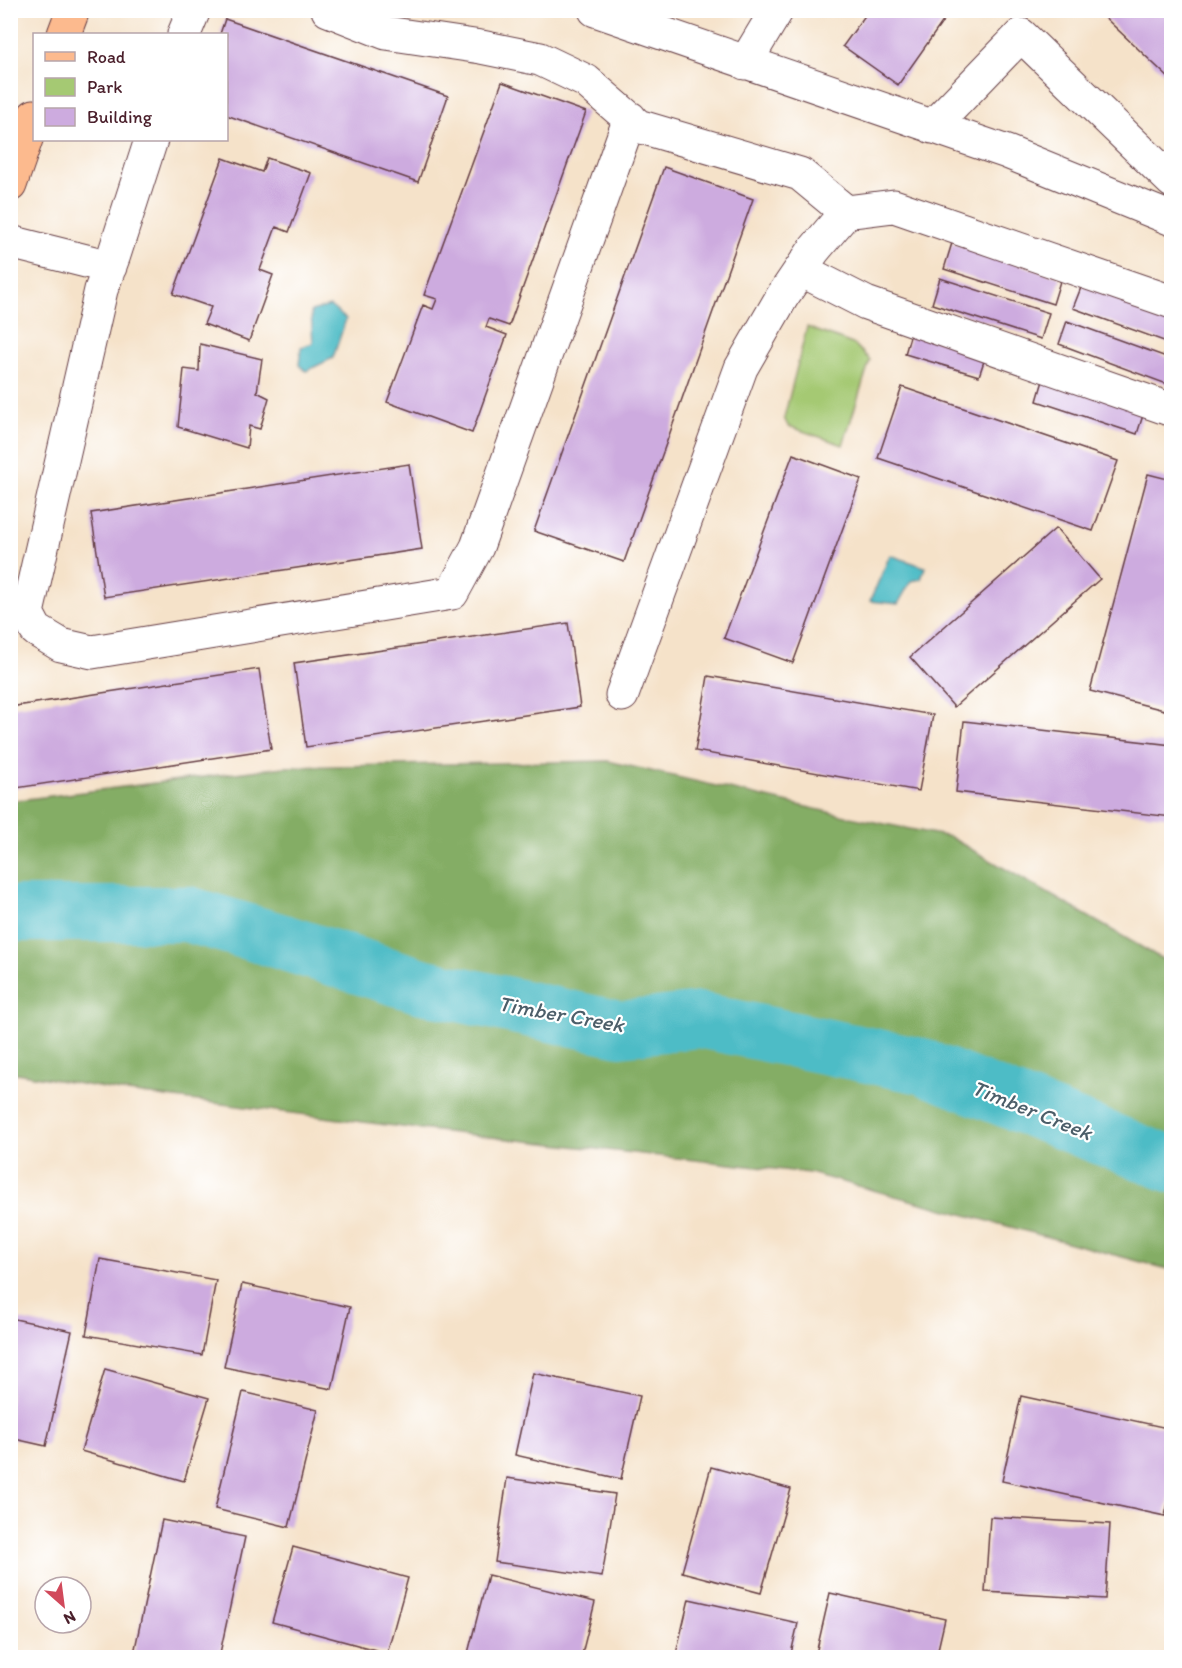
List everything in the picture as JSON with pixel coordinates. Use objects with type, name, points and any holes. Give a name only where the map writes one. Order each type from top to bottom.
[{"type":"main road","points":[[64,33],[73,10]]},
{"type":"main road","points":[[10,185],[33,119]]},
{"type":"lane","points":[[184,33],[194,10]]},
{"type":"lane","points":[[328,10],[386,33],[481,47],[540,59],[586,81],[638,126],[800,174],[846,212]]},
{"type":"lane","points":[[595,10],[653,20],[745,63],[1007,152],[1172,219]]},
{"type":"lane","points":[[745,63],[777,10]]},
{"type":"lane","points":[[932,127],[1021,34],[1172,181]]},
{"type":"lane","points":[[151,141],[100,291],[27,613],[36,630],[61,645],[92,652],[452,593],[477,547],[630,118]]},
{"type":"lane","points":[[622,694],[741,368],[782,297],[814,250],[846,212],[894,206],[1172,302]]},
{"type":"lane","points":[[10,242],[110,267]]},
{"type":"lane","points":[[801,270],[866,303],[1172,410]]},
{"type":"green space","points":[[807,327],[855,345],[870,360],[843,445],[788,426],[784,418]]},
{"type":"green space","points":[[608,761],[850,817],[950,837],[1171,964],[1171,1270],[809,1173],[402,1127],[127,1092],[11,1072],[11,801],[284,767]]},
{"type":"water","points":[[330,306],[346,319],[333,358],[306,371],[299,365],[301,347],[313,343],[311,311]]},
{"type":"water","points":[[890,555],[925,567],[921,579],[911,581],[898,604],[870,601]]},
{"type":"building","points":[[869,10],[951,10],[898,85],[843,46]]},
{"type":"building","points":[[1097,10],[1172,10],[1172,81]]},
{"type":"building","points":[[225,19],[448,96],[418,182],[228,116],[228,33],[220,33]]},
{"type":"building","points":[[502,82],[586,112],[509,326],[489,319],[486,327],[507,335],[472,433],[387,402],[423,305],[433,309],[437,299],[424,295]]},
{"type":"building","points":[[223,158],[262,172],[267,158],[311,173],[289,232],[276,227],[260,270],[273,275],[249,341],[204,324],[211,307],[173,294]]},
{"type":"building","points":[[664,167],[753,199],[624,562],[534,531]]},
{"type":"building","points":[[952,243],[1061,278],[1053,304],[944,269]]},
{"type":"building","points":[[940,278],[1049,313],[1041,339],[932,304]]},
{"type":"building","points":[[1082,285],[1172,318],[1172,344],[1073,308]]},
{"type":"building","points":[[1067,321],[1172,359],[1172,386],[1059,344]]},
{"type":"building","points":[[911,333],[986,355],[979,376],[905,354]]},
{"type":"building","points":[[200,344],[262,359],[257,392],[269,398],[260,429],[249,426],[247,448],[178,427],[184,369],[199,371]]},
{"type":"building","points":[[1044,377],[1145,409],[1137,434],[1037,401]]},
{"type":"building","points":[[902,387],[1118,461],[1093,531],[878,458]]},
{"type":"building","points":[[793,454],[861,479],[793,663],[724,638]]},
{"type":"building","points":[[409,464],[422,549],[104,597],[91,513]]},
{"type":"building","points":[[1148,474],[1172,480],[1172,683],[1164,710],[1090,691]]},
{"type":"building","points":[[1056,528],[1100,579],[954,707],[910,657]]},
{"type":"building","points":[[568,623],[580,707],[306,747],[294,663]]},
{"type":"building","points":[[259,669],[271,749],[10,789],[10,707]]},
{"type":"building","points":[[708,676],[933,715],[919,791],[695,751]]},
{"type":"building","points":[[964,721],[1172,745],[1172,817],[956,792]]},
{"type":"building","points":[[100,1259],[216,1280],[202,1355],[86,1335]]},
{"type":"building","points":[[242,1284],[350,1307],[332,1389],[224,1367]]},
{"type":"building","points":[[10,1318],[72,1331],[46,1446],[10,1438]]},
{"type":"building","points":[[105,1369],[209,1398],[184,1481],[81,1451]]},
{"type":"building","points":[[533,1373],[640,1396],[621,1479],[515,1455]]},
{"type":"building","points":[[243,1392],[318,1410],[289,1527],[215,1509]]},
{"type":"building","points":[[1021,1396],[1172,1429],[1172,1486],[1165,1516],[1002,1481]]},
{"type":"building","points":[[711,1467],[791,1489],[761,1593],[682,1572]]},
{"type":"building","points":[[507,1478],[615,1494],[602,1577],[495,1562]]},
{"type":"building","points":[[990,1517],[1110,1524],[1105,1599],[985,1592]]},
{"type":"building","points":[[162,1520],[245,1537],[219,1658],[133,1658]]},
{"type":"building","points":[[293,1547],[408,1578],[387,1653],[272,1622]]},
{"type":"building","points":[[488,1575],[595,1602],[581,1658],[467,1657]]},
{"type":"building","points":[[830,1593],[945,1619],[936,1658],[815,1658]]},
{"type":"building","points":[[689,1599],[798,1623],[790,1658],[675,1658]]},
{"type":"building","points":[[267,1652],[288,1657],[288,1658],[265,1658]]},
{"type":"waterway","name":"Timber Creek","points":[[10,914],[187,914],[422,986],[620,1029],[699,1020],[921,1066],[1172,1165]]}]
